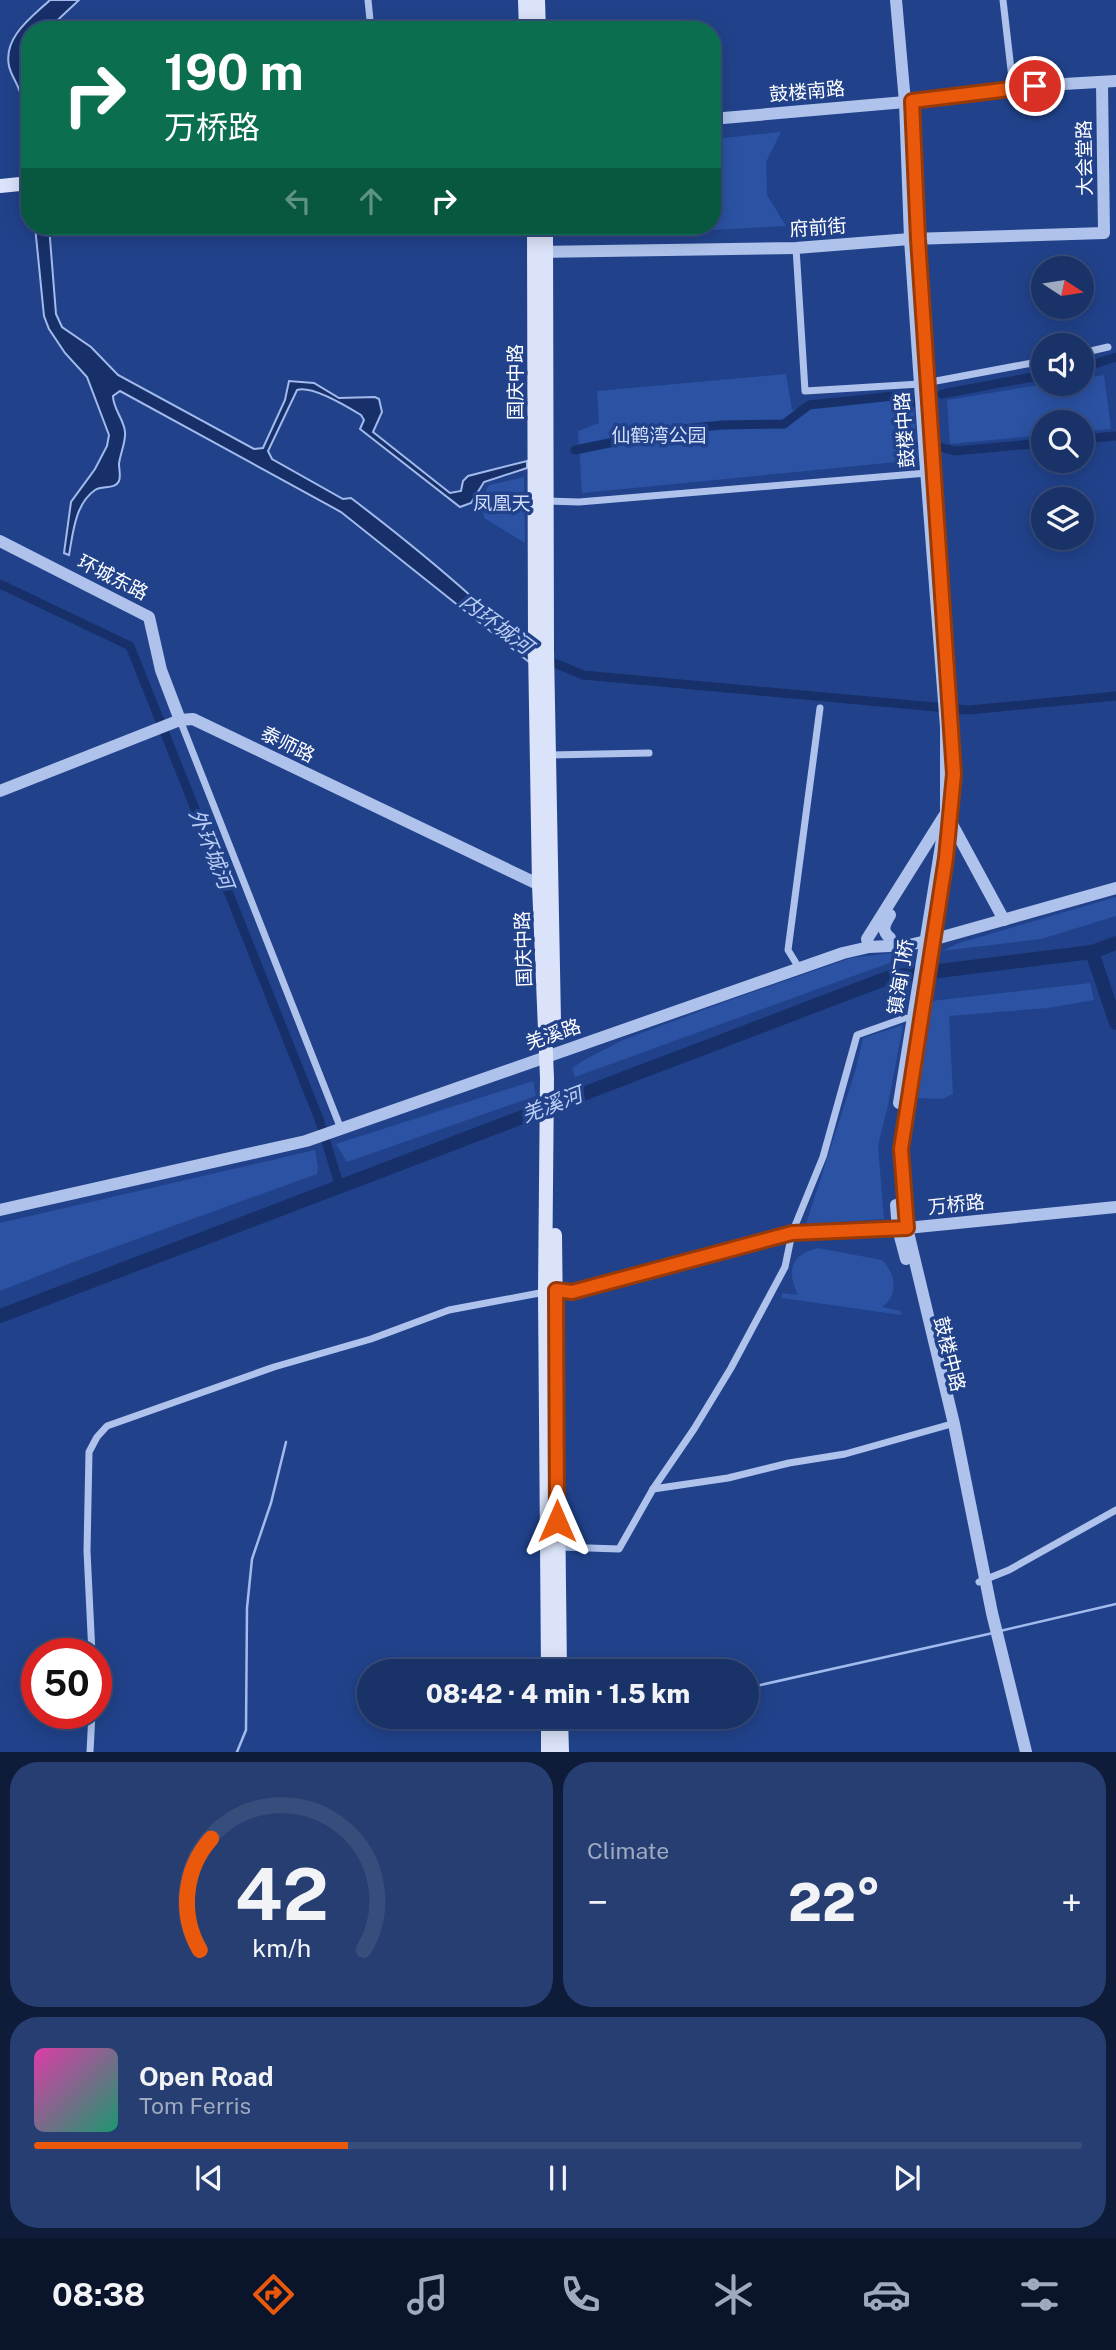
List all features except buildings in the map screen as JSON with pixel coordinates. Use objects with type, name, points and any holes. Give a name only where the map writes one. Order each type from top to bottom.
[{"type":"main road","points":[[525,0],[526,21]]},
{"type":"main road","points":[[538,0],[539,21]]},
{"type":"main road","points":[[0,186],[21,188]]},
{"type":"main road","points":[[0,196],[21,190]]},
{"type":"main road","name":"国庆中路","points":[[536,235],[541,252],[546,501],[541,649]]},
{"type":"main road","name":"国庆中路","points":[[544,235],[541,252],[541,649],[551,1078],[550,1291]]},
{"type":"main road","name":"国庆中路","points":[[542,672],[550,755],[546,888]]},
{"type":"main road","points":[[550,1291],[560,1659]]},
{"type":"main road","points":[[548,1659],[550,1291]]},
{"type":"main road","points":[[548,1729],[548,1752]]},
{"type":"main road","points":[[561,1729],[562,1752]]},
{"type":"street","points":[[368,0],[370,21]]},
{"type":"street","name":"鼓楼中路","points":[[896,0],[909,101],[927,473],[947,710]]},
{"type":"street","points":[[1003,0],[1013,87]]},
{"type":"street","name":"鼓楼南路","points":[[721,118],[909,101],[1013,87],[1116,81]]},
{"type":"street","name":"大会堂路","points":[[1102,83],[1104,233]]},
{"type":"street","name":"府前街","points":[[541,252],[796,248],[914,239],[1104,233]]},
{"type":"street","points":[[796,248],[805,391],[924,383],[1031,362]]},
{"type":"street","points":[[1094,350],[1108,347]]},
{"type":"street","points":[[924,383],[947,710]]},
{"type":"street","points":[[546,501],[579,502],[927,473]]},
{"type":"street","name":"环城东路","points":[[0,541],[149,617],[176,722]]},
{"type":"street","points":[[797,965],[788,950],[820,708]]},
{"type":"street","name":"镇海门桥","points":[[903,1102],[954,774],[947,710]]},
{"type":"street","name":"泰师路","points":[[176,722],[193,719],[546,888]]},
{"type":"street","points":[[0,791],[176,722],[341,1129]]},
{"type":"street","points":[[550,755],[649,754]]},
{"type":"street","points":[[949,817],[998,917]]},
{"type":"street","points":[[868,943],[949,817]]},
{"type":"street","points":[[890,938],[885,933],[884,925],[933,844],[943,853],[958,849],[998,917]]},
{"type":"street","name":"羌溪路","points":[[868,943],[909,945],[1116,879]]},
{"type":"street","name":"羌溪路","points":[[0,1210],[306,1141],[550,1051],[797,965],[844,953],[868,943],[939,932],[1116,888]]},
{"type":"street","points":[[557,1547],[619,1549],[653,1489],[694,1429],[785,1267],[792,1233],[823,1157],[857,1035],[905,1018]]},
{"type":"street","name":"鼓楼中路","points":[[903,1102],[892,1148],[902,1228],[988,1613],[1010,1691]]},
{"type":"street","name":"万桥路","points":[[550,1291],[572,1292],[792,1233],[902,1228],[1116,1207]]},
{"type":"street","points":[[902,1228],[954,1424],[982,1581],[1009,1570],[1116,1510]]},
{"type":"street","points":[[91,1638],[87,1551],[89,1452],[107,1426],[274,1367],[371,1339],[449,1310],[550,1291]]},
{"type":"street","points":[[653,1489],[728,1478],[789,1463],[845,1454],[948,1425]]},
{"type":"street","points":[[1010,1691],[1020,1752]]},
{"type":"street","points":[[1010,1691],[1026,1752]]},
{"type":"street","points":[[90,1752],[91,1729]]},
{"type":"green space","points":[[781,132],[766,162],[767,195],[786,226],[721,229],[721,138]]},
{"type":"green space","points":[[570,235],[611,235],[572,237]]},
{"type":"green space","name":"仙鹤湾公园","points":[[786,374],[792,410],[913,398],[918,460],[582,493],[578,431],[599,423],[597,391]]},
{"type":"green space","points":[[1104,375],[1111,429],[1094,431],[1094,410],[1031,410],[1031,436],[950,444],[947,400],[1031,386],[1031,396],[1094,396],[1094,376]]},
{"type":"green space","name":"凤凰天","points":[[524,477],[525,543],[484,518],[482,498],[489,485]]},
{"type":"green space","points":[[1116,897],[1116,916],[1041,939],[942,951],[959,943]]},
{"type":"green space","points":[[899,952],[903,958],[575,1077],[572,1068],[623,1040],[851,958]]},
{"type":"green space","points":[[1090,983],[1094,1000],[1048,1008],[949,1016],[953,1094],[942,1099],[916,1098],[931,1001]]},
{"type":"green space","points":[[903,1025],[878,1145],[884,1219],[806,1224],[855,1072],[863,1038]]},
{"type":"green space","points":[[533,1081],[536,1096],[347,1162],[336,1144]]},
{"type":"green space","points":[[315,1150],[317,1174],[0,1291],[0,1223]]},
{"type":"green space","points":[[818,1248],[882,1260],[894,1284],[891,1297],[882,1307],[901,1311],[901,1315],[782,1298],[782,1293],[798,1295],[792,1278],[793,1265],[802,1254]]},
{"type":"water","points":[[50,0],[79,0],[57,21],[28,21]]},
{"type":"water","points":[[20,28],[21,97],[10,70],[8,56],[10,46]]},
{"type":"water","points":[[36,235],[50,235],[56,314],[62,327],[91,347],[118,375],[254,449],[263,448],[285,400],[289,381],[314,383],[339,398],[379,399],[382,412],[373,432],[450,493],[461,491],[463,481],[468,476],[527,461],[527,468],[484,482],[471,503],[460,507],[360,429],[364,420],[361,415],[329,398],[303,389],[297,390],[268,451],[272,459],[343,499],[351,498],[413,547],[528,648],[529,662],[341,512],[120,391],[113,396],[125,432],[119,481],[115,486],[95,490],[88,496],[76,520],[69,555],[64,553],[71,502],[95,469],[107,446],[109,435],[87,377],[65,353],[44,316]]},
{"type":"waterway","points":[[1094,364],[1116,357]]},
{"type":"waterway","points":[[942,394],[1031,377]]},
{"type":"waterway","points":[[575,450],[673,430],[722,425],[784,424],[809,405],[893,396],[900,406],[902,444],[913,445]]},
{"type":"waterway","points":[[900,406],[917,402]]},
{"type":"waterway","points":[[1094,438],[1116,436]]},
{"type":"waterway","points":[[939,447],[955,451],[1031,444]]},
{"type":"waterway","name":"外环城河","points":[[0,584],[130,646],[319,1119],[340,1187]]},
{"type":"waterway","name":"内环城河","points":[[545,659],[583,675],[969,710],[1116,696]]},
{"type":"waterway","name":"羌溪河","points":[[0,1316],[890,977],[1092,952],[1116,943]]},
{"type":"waterway","points":[[1092,952],[1116,1023]]},
{"type":"waterway","points":[[237,1752],[246,1730],[247,1608],[252,1559],[271,1503],[286,1442]]},
{"type":"waterway","points":[[1000,1631],[1116,1604]]},
{"type":"waterway","points":[[759,1685],[993,1633]]},
{"type":"route","points":[[557,1521],[556,1290],[572,1292],[792,1233],[907,1228],[901,1149],[946,858],[954,774],[918,239],[912,101],[1035,86]]}]
